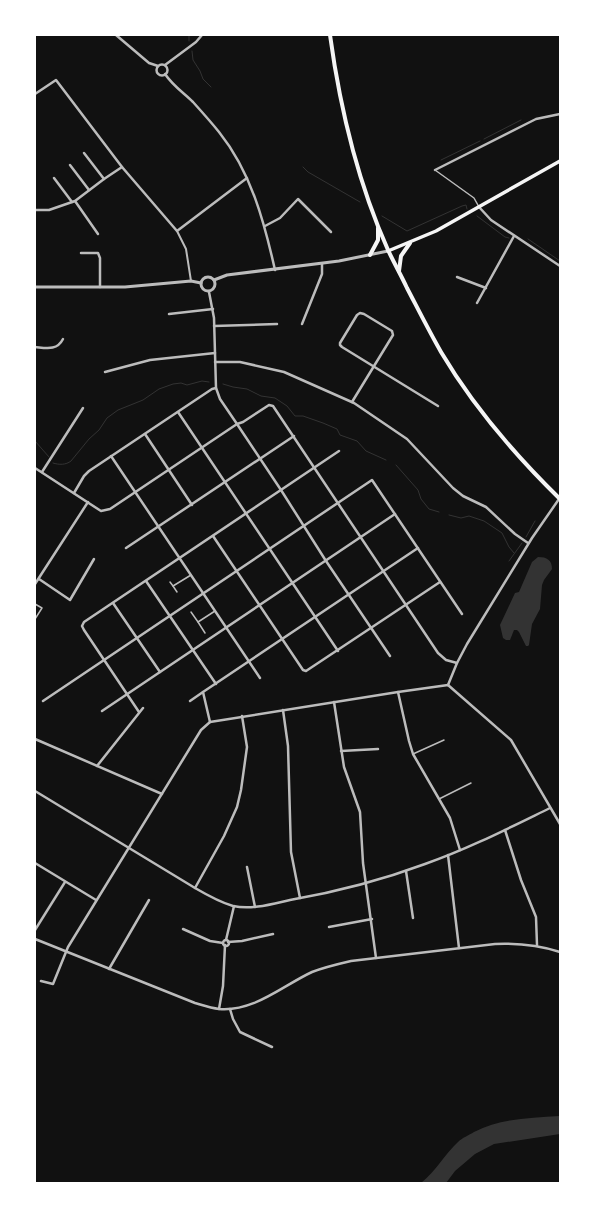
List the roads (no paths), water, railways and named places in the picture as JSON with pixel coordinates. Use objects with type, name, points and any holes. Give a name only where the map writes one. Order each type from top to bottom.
[{"type":"main road","points":[[330,35],[355,157],[388,251],[442,353],[471,396],[515,452],[560,498]]},
{"type":"main road","points":[[388,251],[436,231],[560,161]]},
{"type":"main road","points":[[370,255],[378,240],[378,226]]},
{"type":"main road","points":[[399,272],[401,256],[404,249],[410,243]]},
{"type":"street","points":[[116,35],[149,63],[158,66],[161,64],[165,65],[196,42],[202,35]]},
{"type":"street","points":[[165,65],[168,71],[165,74]]},
{"type":"street","points":[[158,66],[156,70],[158,74],[165,74]]},
{"type":"street","points":[[165,74],[170,82],[193,103],[220,134],[236,158],[253,191],[265,226],[275,270]]},
{"type":"street","points":[[35,94],[56,80],[122,167],[177,231],[186,249],[191,281]]},
{"type":"street","points":[[434,170],[536,119],[560,114]]},
{"type":"street","points":[[84,153],[104,179]]},
{"type":"street","points":[[70,166],[89,190]]},
{"type":"street","points":[[35,210],[48,210],[74,202],[122,167]]},
{"type":"street","points":[[54,178],[98,234]]},
{"type":"street","points":[[177,231],[247,178]]},
{"type":"street","points":[[265,226],[280,218],[298,200],[331,232]]},
{"type":"street","points":[[480,207],[491,220],[560,266]]},
{"type":"street","points":[[478,303],[514,236]]},
{"type":"street","points":[[214,280],[227,276],[322,264],[388,251]]},
{"type":"street","points":[[81,253],[98,253],[100,258],[100,287]]},
{"type":"street","points":[[302,324],[322,274],[322,264]]},
{"type":"street","points":[[207,277],[214,280],[216,284],[215,288],[209,292],[201,287],[201,283],[204,278],[207,277]]},
{"type":"street","points":[[457,277],[486,288]]},
{"type":"street","points":[[35,287],[143,286],[191,281],[201,283]]},
{"type":"street","points":[[209,292],[213,309],[216,388],[220,399],[390,656]]},
{"type":"street","points":[[170,314],[213,309]]},
{"type":"street","points":[[352,402],[373,367],[393,335],[392,331],[370,317],[360,313],[357,315],[340,342],[342,348],[373,367],[438,406]]},
{"type":"street","points":[[214,326],[277,324]]},
{"type":"street","points":[[35,348],[52,349],[58,347],[63,339]]},
{"type":"street","points":[[105,372],[150,360],[215,353]]},
{"type":"street","points":[[215,362],[240,362],[284,372],[352,402],[407,439],[453,488],[463,496],[486,507],[515,534],[528,543]]},
{"type":"street","points":[[74,493],[84,476],[111,456],[212,389],[216,388]]},
{"type":"street","points":[[35,468],[101,511],[110,509],[237,424],[243,422],[269,405],[273,406],[438,653],[446,660],[457,663]]},
{"type":"street","points":[[42,472],[83,408]]},
{"type":"street","points":[[178,412],[338,651]]},
{"type":"street","points":[[145,434],[192,505]]},
{"type":"street","points":[[126,548],[159,528],[294,436]]},
{"type":"street","points":[[139,712],[84,630],[82,626],[84,622],[339,451]]},
{"type":"street","points":[[111,456],[260,678]]},
{"type":"street","points":[[43,701],[372,480],[462,614]]},
{"type":"street","points":[[448,685],[467,644],[528,543],[560,498]]},
{"type":"street","points":[[35,584],[88,502]]},
{"type":"street","points":[[102,711],[395,514]]},
{"type":"street","points":[[213,536],[303,670],[306,672],[440,582]]},
{"type":"street","points":[[190,701],[418,548]]},
{"type":"street","points":[[39,579],[70,600],[94,559]]},
{"type":"street","points":[[146,581],[216,684]]},
{"type":"street","points":[[113,603],[160,672]]},
{"type":"street","points":[[41,982],[53,984],[66,952],[96,900],[201,730],[210,722],[448,685],[511,740],[560,824]]},
{"type":"street","points":[[203,692],[210,722]]},
{"type":"street","points":[[398,692],[413,754],[450,818],[460,850]]},
{"type":"street","points":[[334,702],[344,767],[360,812],[363,863],[372,919],[376,958]]},
{"type":"street","points":[[97,766],[143,708]]},
{"type":"street","points":[[282,710],[288,746],[291,852],[300,899]]},
{"type":"street","points":[[195,888],[224,836],[237,807],[242,790],[247,747],[242,716]]},
{"type":"street","points":[[35,739],[162,794]]},
{"type":"street","points":[[341,751],[378,749]]},
{"type":"street","points":[[35,791],[195,888],[218,900],[234,906],[255,907],[300,899],[367,883],[406,871],[460,850],[550,808]]},
{"type":"street","points":[[505,830],[521,880],[536,917],[537,946]]},
{"type":"street","points":[[448,855],[459,948]]},
{"type":"street","points":[[35,863],[96,900]]},
{"type":"street","points":[[247,867],[255,907]]},
{"type":"street","points":[[406,871],[413,918]]},
{"type":"street","points":[[35,930],[65,882]]},
{"type":"street","points":[[109,969],[148,900]]},
{"type":"street","points":[[183,929],[210,941],[228,944],[227,941],[234,906]]},
{"type":"street","points":[[329,927],[372,919]]},
{"type":"street","points":[[227,941],[242,941],[273,934]]},
{"type":"street","points":[[35,939],[195,1003],[218,1009],[239,1008],[256,1003],[321,969],[351,961],[459,948],[516,943],[537,946],[560,952]]},
{"type":"street","points":[[218,1009],[223,986],[224,944]]},
{"type":"street","points":[[230,1009],[240,1032],[272,1046]]},
{"type":"lane","points":[[434,170],[474,198],[480,207]]},
{"type":"lane","points":[[173,586],[191,575]]},
{"type":"lane","points":[[170,582],[177,592]]},
{"type":"lane","points":[[35,604],[42,608],[35,619]]},
{"type":"lane","points":[[198,622],[215,611]]},
{"type":"lane","points":[[191,612],[205,633]]},
{"type":"lane","points":[[413,754],[444,740]]},
{"type":"lane","points":[[439,799],[471,783]]},
{"type":"waterway","points":[[189,35],[189,41]]},
{"type":"waterway","points":[[192,51],[193,60],[203,79],[211,87]]},
{"type":"waterway","points":[[484,139],[521,120]]},
{"type":"waterway","points":[[441,160],[480,141]]},
{"type":"waterway","points":[[303,167],[308,172],[360,202]]},
{"type":"waterway","points":[[382,216],[407,231],[462,206],[466,205],[467,209]]},
{"type":"waterway","points":[[477,216],[505,237],[509,238]]},
{"type":"waterway","points":[[528,239],[560,261]]},
{"type":"waterway","points":[[53,463],[62,464],[71,461],[89,439],[99,430],[107,418],[118,410],[143,400],[159,389],[173,384],[181,383],[187,385],[202,381],[209,382]]},
{"type":"waterway","points":[[223,384],[247,389],[261,396],[275,398],[287,406],[295,416],[303,416],[337,429],[340,435],[357,441],[366,451],[386,460]]},
{"type":"waterway","points":[[35,441],[49,457]]},
{"type":"waterway","points":[[396,465],[418,490],[421,499],[429,509],[439,512]]},
{"type":"waterway","points":[[449,515],[461,518],[469,516],[484,521],[502,533],[509,547],[514,553]]},
{"type":"waterway","points":[[526,537],[535,521]]},
{"type":"waterway","points":[[509,561],[522,543]]}]
